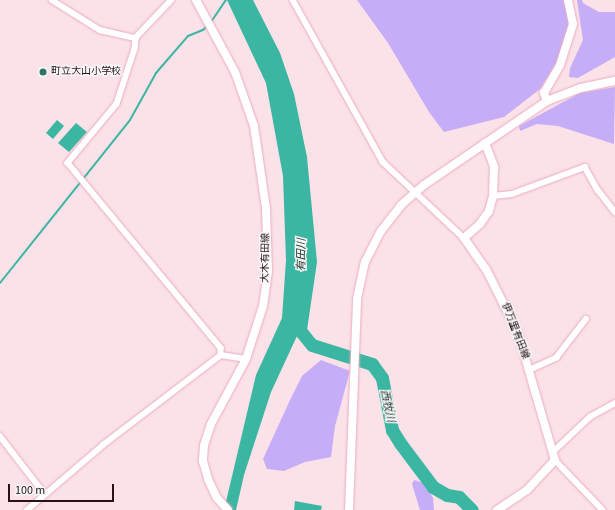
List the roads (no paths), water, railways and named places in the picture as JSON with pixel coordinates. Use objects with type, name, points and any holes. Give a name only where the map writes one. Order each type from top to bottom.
[{"type":"main road","name":"大木有田線","points":[[196,0],[235,72],[254,126],[260,157],[266,208],[268,271],[263,306],[246,359],[210,424],[204,445],[203,461],[208,479],[217,498],[228,510]]},
{"type":"main road","points":[[548,101],[544,93],[560,65],[573,24],[568,0]]},
{"type":"main road","points":[[349,510],[357,298],[365,262],[381,232],[401,205],[415,192],[548,101],[581,88],[615,81]]},
{"type":"main road","points":[[464,238],[483,220],[489,211],[493,196],[494,167],[485,143]]},
{"type":"main road","name":"伊万里有田線","points":[[464,238],[502,298],[518,333],[554,456]]},
{"type":"main road","points":[[497,510],[527,490],[554,456]]},
{"type":"street","points":[[52,0],[100,30],[136,38]]},
{"type":"street","points":[[172,0],[136,38],[135,49],[117,104],[68,163],[220,348],[220,355]]},
{"type":"street","points":[[293,0],[383,162],[464,238]]},
{"type":"street","points":[[493,196],[512,194],[585,167],[598,190],[615,212]]},
{"type":"street","points":[[529,370],[556,358],[586,319]]},
{"type":"street","points":[[27,510],[44,493],[220,355],[246,359]]},
{"type":"street","points":[[603,510],[554,456],[590,417],[615,403]]},
{"type":"street","points":[[0,436],[44,493]]},
{"type":"water","name":"有田川","points":[[227,0],[253,0],[280,53],[294,94],[307,157],[317,262],[306,337],[297,336],[271,392],[244,475],[236,510],[224,510],[256,375],[282,318],[286,260],[283,176],[266,83]]},
{"type":"water","points":[[57,120],[64,126],[53,139],[46,133]]},
{"type":"water","points":[[76,123],[87,132],[69,152],[58,143]]},
{"type":"water","points":[[295,501],[322,506],[321,510],[294,510]]},
{"type":"waterway","points":[[211,22],[226,0]]},
{"type":"waterway","points":[[0,283],[130,120],[156,73],[188,36],[203,30],[208,25]]},
{"type":"waterway","name":"西牧川","points":[[294,323],[312,345],[372,364],[382,378],[392,430],[400,443],[433,487],[447,495],[459,497],[472,510]]},
{"type":"place","name":"町立大山小学校","points":[[43,72]]}]
